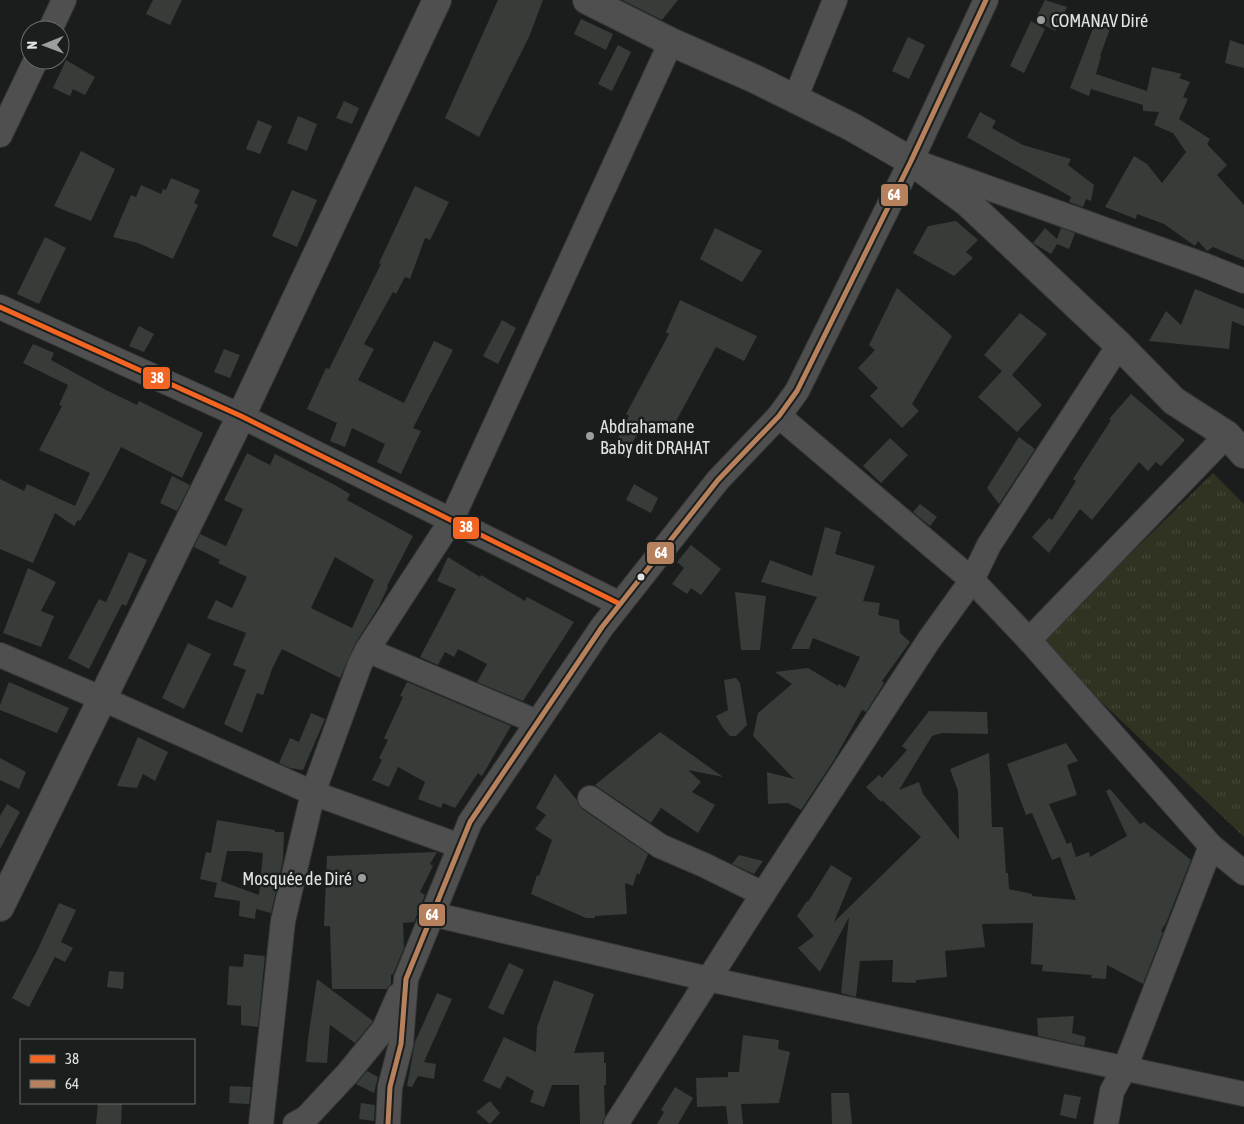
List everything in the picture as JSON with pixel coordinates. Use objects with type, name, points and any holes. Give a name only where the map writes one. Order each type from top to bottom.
[{"type":"main road","points":[[0,907],[241,416],[437,0]]},
{"type":"main road","points":[[587,0],[671,42],[755,79],[852,127],[911,161],[968,204],[1119,345],[1174,401],[1236,444]]},
{"type":"street","points":[[55,20],[64,0]]},
{"type":"street","points":[[795,99],[835,0]]},
{"type":"street","points":[[294,1124],[306,1118],[348,1073],[384,1029],[470,822],[602,626],[718,480],[779,416],[797,391],[911,161],[986,0]]},
{"type":"street","points":[[261,1124],[283,920],[312,793],[360,664],[451,521],[671,42]]},
{"type":"street","points":[[0,135],[31,70]]},
{"type":"street","points":[[911,161],[1244,281]]},
{"type":"street","points":[[0,307],[241,416],[620,604]]},
{"type":"street","points":[[616,1124],[929,640],[972,580],[989,545],[1119,345]]},
{"type":"street","points":[[779,416],[972,580],[1029,640],[1212,846],[1244,873]]},
{"type":"street","points":[[1029,640],[1236,444]]},
{"type":"street","points":[[368,650],[537,722]]},
{"type":"street","points":[[0,655],[312,793],[460,846]]},
{"type":"street","points":[[590,798],[660,846],[763,894]]},
{"type":"street","points":[[1106,1124],[1112,1091],[1125,1068],[1212,846]]},
{"type":"street","points":[[432,914],[708,979],[1244,1094]]},
{"type":"street","points":[[388,1124],[390,1087],[401,1044],[406,979]]},
{"type":"green space","points":[[1213,473],[1244,504],[1244,837],[1039,643]]},
{"type":"building","points":[[153,0],[182,0],[170,25],[146,14]]},
{"type":"building","points":[[498,0],[543,0],[529,37],[479,137],[445,118]]},
{"type":"building","points":[[622,0],[678,0],[662,20]]},
{"type":"building","points":[[1045,0],[1067,7],[1055,31],[1035,20]]},
{"type":"building","points":[[1097,18],[1112,23],[1100,56],[1096,74],[1147,91],[1152,67],[1182,74],[1179,78],[1190,82],[1183,97],[1188,99],[1179,119],[1210,139],[1207,144],[1227,165],[1217,175],[1244,205],[1244,260],[1213,247],[1207,251],[1198,241],[1195,246],[1164,224],[1137,214],[1136,219],[1105,207],[1134,156],[1147,164],[1162,183],[1186,152],[1173,133],[1154,125],[1159,112],[1143,111],[1143,105],[1091,89],[1089,96],[1070,88]]},
{"type":"building","points":[[581,19],[613,34],[606,50],[574,34]]},
{"type":"building","points":[[1031,21],[1045,29],[1024,73],[1010,66]]},
{"type":"building","points":[[908,37],[925,45],[909,79],[892,71]]},
{"type":"building","points":[[1230,40],[1244,45],[1244,68],[1225,63]]},
{"type":"building","points":[[618,45],[631,52],[612,91],[598,84]]},
{"type":"building","points":[[70,62],[95,77],[85,95],[73,89],[70,96],[53,88],[61,70],[70,70]]},
{"type":"building","points":[[344,101],[359,108],[352,124],[336,118]]},
{"type":"building","points":[[980,112],[996,121],[992,128],[1023,145],[1071,159],[1068,165],[1094,185],[1091,201],[1086,199],[1083,207],[1069,202],[1071,197],[967,137]]},
{"type":"building","points":[[298,116],[317,124],[307,151],[287,143]]},
{"type":"building","points":[[258,120],[272,126],[260,154],[246,149]]},
{"type":"building","points":[[81,151],[115,169],[91,221],[54,206]]},
{"type":"building","points":[[171,178],[200,190],[194,203],[198,205],[173,259],[138,243],[113,237],[131,195],[136,197],[141,185],[161,194],[163,189],[166,190]]},
{"type":"building","points":[[415,186],[449,202],[430,240],[425,238],[410,279],[405,277],[396,294],[393,292],[364,344],[374,349],[358,380],[404,403],[434,341],[453,350],[413,428],[421,431],[401,474],[377,462],[385,444],[352,428],[345,447],[330,441],[337,423],[307,409],[326,368],[329,369],[381,264],[379,263]]},
{"type":"building","points":[[292,190],[317,200],[297,247],[272,236]]},
{"type":"building","points":[[956,221],[978,240],[966,252],[973,258],[954,276],[913,253],[928,226]]},
{"type":"building","points":[[715,228],[762,251],[742,282],[700,259]]},
{"type":"building","points":[[1045,228],[1057,239],[1061,228],[1075,233],[1069,249],[1057,244],[1051,254],[1033,243]]},
{"type":"building","points":[[45,237],[66,248],[39,304],[17,294]]},
{"type":"building","points":[[897,288],[952,336],[912,404],[919,411],[902,428],[870,396],[878,388],[858,368],[875,350],[869,345]]},
{"type":"building","points":[[1195,289],[1244,309],[1244,326],[1232,321],[1229,349],[1149,341],[1166,311],[1181,325]]},
{"type":"building","points":[[680,300],[757,336],[744,361],[716,347],[668,436],[643,423],[625,457],[612,450],[629,416],[626,414],[669,334],[666,332]]},
{"type":"building","points":[[1020,313],[1047,334],[1012,375],[1042,405],[1017,432],[978,397],[1002,371],[984,355]]},
{"type":"building","points":[[502,320],[516,328],[498,364],[483,356]]},
{"type":"building","points":[[139,326],[154,334],[144,352],[129,346]]},
{"type":"building","points":[[33,344],[54,353],[51,360],[106,390],[137,405],[139,401],[203,433],[182,478],[121,447],[80,521],[78,520],[74,526],[55,513],[33,563],[0,549],[0,479],[24,491],[27,484],[75,506],[90,473],[39,450],[62,406],[59,405],[68,385],[23,363]]},
{"type":"building","points":[[224,349],[240,355],[230,378],[214,372]]},
{"type":"building","points":[[1131,394],[1185,440],[1161,466],[1156,462],[1148,471],[1139,462],[1092,520],[1080,509],[1049,553],[1032,537],[1049,518],[1052,520],[1076,481],[1073,479],[1111,420],[1109,419]]},
{"type":"building","points":[[1019,437],[1035,449],[999,504],[987,488]]},
{"type":"building","points":[[890,438],[908,455],[881,483],[863,466]]},
{"type":"building","points":[[247,453],[270,465],[275,454],[335,485],[350,494],[347,500],[413,536],[387,586],[379,606],[355,644],[340,678],[282,649],[272,669],[263,695],[257,693],[242,733],[224,724],[246,670],[233,665],[246,633],[207,618],[216,600],[232,608],[247,577],[218,563],[220,560],[194,547],[200,534],[226,546],[243,509],[224,500]],"holes":[[[335,557],[376,581],[374,580],[352,628],[311,608]]]},
{"type":"building","points":[[172,476],[190,485],[177,511],[160,503]]},
{"type":"building","points":[[634,484],[658,498],[651,513],[626,500]]},
{"type":"building","points":[[920,504],[937,517],[930,526],[913,512]]},
{"type":"building","points":[[825,527],[841,532],[835,554],[875,566],[863,601],[880,603],[878,615],[899,620],[900,633],[910,642],[882,681],[884,683],[866,712],[862,710],[834,760],[801,810],[788,803],[768,804],[767,772],[794,779],[753,736],[758,713],[792,684],[775,672],[808,668],[838,686],[839,684],[845,688],[860,657],[813,638],[809,649],[791,649],[817,597],[761,582],[770,560],[812,576]]},
{"type":"building","points":[[691,545],[721,569],[701,595],[691,588],[687,594],[672,584],[684,568],[677,562]]},
{"type":"building","points":[[129,552],[147,560],[126,606],[122,604],[89,669],[68,658],[99,599],[106,602]]},
{"type":"building","points":[[448,557],[525,601],[527,597],[574,622],[523,701],[477,682],[487,664],[458,649],[454,657],[445,652],[438,665],[420,657],[456,589],[437,581]]},
{"type":"building","points":[[28,568],[56,582],[41,611],[54,616],[41,647],[3,633]]},
{"type":"building","points":[[735,592],[766,596],[760,650],[741,650]]},
{"type":"building","points":[[188,643],[211,654],[184,709],[162,698]]},
{"type":"building","points":[[736,678],[740,683],[747,725],[736,736],[730,736],[716,716],[728,710],[724,680]]},
{"type":"building","points":[[9,682],[69,708],[57,733],[0,710],[0,705]]},
{"type":"building","points":[[407,682],[511,726],[482,776],[478,773],[455,808],[443,803],[441,808],[418,799],[425,782],[398,767],[389,787],[372,780],[382,760],[379,758],[388,740],[384,738],[403,697],[400,696]]},
{"type":"building","points":[[929,711],[987,712],[988,734],[942,733],[932,736],[899,790],[919,782],[923,794],[959,840],[958,791],[950,769],[989,753],[990,769],[988,771],[990,770],[992,827],[1003,827],[1009,889],[1032,894],[1032,896],[1076,900],[1060,857],[1052,860],[1032,813],[1026,815],[1007,764],[1066,743],[1078,761],[1067,765],[1077,795],[1049,804],[1067,844],[1071,842],[1076,857],[1089,852],[1090,857],[1127,836],[1106,791],[1110,789],[1140,824],[1144,822],[1191,860],[1161,931],[1163,932],[1143,984],[1107,965],[1106,979],[1091,978],[1092,975],[1042,971],[1043,965],[1031,964],[1033,923],[982,924],[985,947],[945,951],[947,977],[916,980],[916,983],[892,982],[893,960],[860,961],[856,997],[841,993],[849,917],[820,972],[798,948],[814,936],[797,916],[831,865],[852,878],[834,922],[921,837],[866,787],[879,775],[882,778],[907,750],[902,746]]},
{"type":"building","points":[[311,713],[325,719],[303,770],[290,768],[279,763],[290,738],[299,742]]},
{"type":"building","points":[[660,732],[723,777],[688,770],[701,782],[692,792],[715,805],[698,833],[661,808],[651,823],[595,785]]},
{"type":"building","points":[[138,737],[168,752],[155,781],[143,774],[137,788],[117,786]]},
{"type":"building","points":[[0,758],[26,772],[19,789],[0,780]]},
{"type":"building","points":[[555,774],[577,800],[582,809],[648,854],[639,875],[637,873],[633,886],[625,883],[627,914],[586,918],[531,894],[552,840],[535,829],[546,815],[536,808]]},
{"type":"building","points":[[7,804],[20,812],[0,849],[0,816]]},
{"type":"building","points":[[217,820],[275,830],[275,832],[284,832],[283,860],[271,913],[256,909],[255,919],[239,916],[240,901],[214,897],[217,883],[200,879],[206,852],[211,853]],"holes":[[[227,851],[263,853],[259,895],[221,881]]]},
{"type":"building","points":[[437,852],[430,864],[433,866],[420,892],[425,895],[414,922],[403,923],[404,948],[391,975],[391,984],[387,989],[332,989],[330,926],[324,926],[327,856]]},
{"type":"building","points":[[739,855],[763,861],[754,874],[732,864]]},
{"type":"building","points":[[59,903],[76,910],[61,942],[73,948],[65,962],[55,957],[29,1007],[12,998],[38,949]]},
{"type":"building","points":[[244,954],[265,956],[258,1027],[241,1025],[241,1006],[227,1005],[229,966],[243,967]]},
{"type":"building","points":[[509,963],[524,970],[503,1015],[488,1008]]},
{"type":"building","points":[[109,971],[124,972],[123,989],[107,987]]},
{"type":"building","points":[[317,979],[373,1021],[355,1043],[330,1025],[327,1063],[306,1062]]},
{"type":"building","points":[[554,980],[594,994],[574,1053],[604,1052],[606,1085],[604,1085],[605,1116],[602,1124],[580,1124],[579,1085],[552,1085],[544,1107],[530,1102],[534,1091],[507,1076],[500,1089],[483,1081],[504,1037],[536,1052],[537,1027]]},
{"type":"building","points":[[437,993],[452,999],[424,1062],[436,1064],[434,1079],[418,1076],[412,1087],[407,1086],[415,1042]]},
{"type":"building","points":[[1074,1016],[1072,1033],[1086,1037],[1084,1046],[1038,1036],[1037,1018]]},
{"type":"building","points":[[743,1035],[779,1040],[778,1049],[790,1052],[779,1103],[741,1104],[743,1124],[728,1124],[726,1106],[697,1107],[696,1078],[728,1077],[728,1072],[739,1072]]},
{"type":"building","points":[[367,1071],[378,1077],[374,1093],[356,1084]]},
{"type":"building","points":[[230,1086],[251,1087],[249,1104],[229,1103]]},
{"type":"building","points":[[675,1087],[693,1098],[678,1124],[657,1124],[664,1112],[661,1110]]},
{"type":"building","points":[[831,1093],[849,1093],[852,1124],[832,1124]]},
{"type":"building","points":[[1064,1094],[1081,1097],[1076,1119],[1060,1115]]},
{"type":"building","points":[[490,1101],[500,1113],[490,1124],[476,1112]]},
{"type":"building","points":[[361,1103],[375,1105],[374,1121],[359,1119]]},
{"type":"building","points":[[98,1104],[122,1104],[121,1124],[96,1124]]},
{"type":"transit line","name":"64","points":[[388,1124],[390,1087],[401,1044],[406,979],[470,822],[602,627],[718,480],[779,416],[797,391],[911,161],[986,0]]},
{"type":"transit line","name":"38","points":[[0,307],[241,416],[620,604]]},
{"type":"place","name":"COMANAV Diré","points":[[1041,20]]},
{"type":"place","name":"Abdrahamane Baby dit DRAHAT","points":[[590,436]]},
{"type":"place","name":"Mosquée de Diré","points":[[362,878]]}]
